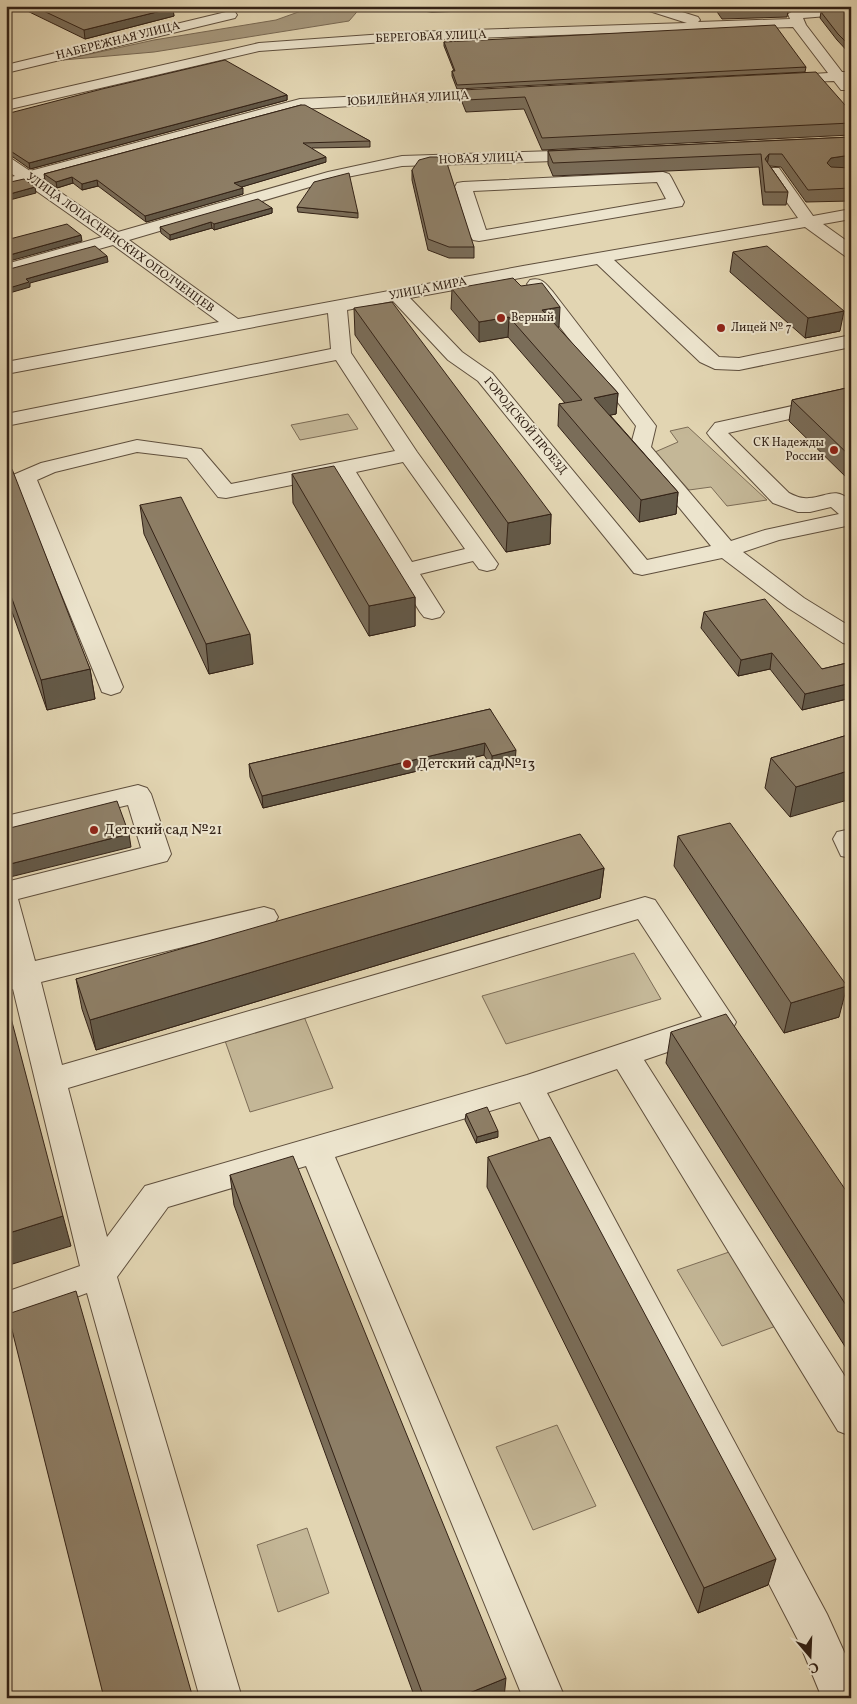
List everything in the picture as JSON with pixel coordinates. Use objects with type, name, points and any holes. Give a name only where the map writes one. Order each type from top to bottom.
[{"type":"street","points":[[432,8],[468,6]]},
{"type":"street","points":[[648,6],[714,26]]},
{"type":"street","name":"БЕРЕГОВАЯ УЛИЦА","points":[[6,106],[259,47],[412,36],[714,26],[789,14],[851,10]]},
{"type":"street","points":[[789,14],[839,77],[848,98]]},
{"type":"street","name":"НАБЕРЕЖНАЯ УЛИЦА","points":[[6,69],[230,15]]},
{"type":"street","points":[[773,80],[839,77]]},
{"type":"street","name":"ЮБИЛЕЙНАЯ УЛИЦА","points":[[6,183],[300,104],[513,94]]},
{"type":"street","name":"НОВАЯ УЛИЦА","points":[[6,270],[334,175],[402,161],[604,154]]},
{"type":"street","points":[[544,157],[561,202],[586,250],[707,358],[715,363],[739,364],[851,341]]},
{"type":"street","name":"УЛИЦА ЛОПАСНЕНСКИХ ОПОЛЧЕНЦЕВ","points":[[6,162],[115,238],[234,325]]},
{"type":"street","points":[[773,171],[808,221],[851,252]]},
{"type":"street","points":[[561,202],[463,188],[479,236],[561,202],[663,177],[676,202],[561,202]]},
{"type":"street","name":"УЛИЦА МИРА","points":[[6,368],[523,271],[586,250],[851,214]]},
{"type":"street","points":[[523,271],[547,296],[646,426],[640,448],[726,550],[796,603],[851,638]]},
{"type":"street","name":"ГОРОДСКОЙ ПРОЕЗД","points":[[397,295],[455,356],[485,377],[642,568],[726,550]]},
{"type":"street","points":[[337,306],[341,353],[408,455],[483,559],[406,570]]},
{"type":"street","points":[[6,420],[341,353]]},
{"type":"street","points":[[846,503],[798,505],[781,498],[717,433],[722,427],[851,399]]},
{"type":"street","points":[[767,417],[752,432],[748,441],[751,451],[758,461],[777,476],[794,484],[832,494],[846,503]]},
{"type":"street","points":[[111,686],[16,482],[48,467],[137,446],[194,453],[226,492],[408,455]]},
{"type":"street","points":[[344,469],[432,612]]},
{"type":"street","points":[[726,550],[773,535],[851,518]]},
{"type":"street","points":[[6,825],[138,794],[157,854],[6,892]]},
{"type":"street","points":[[851,838],[848,839],[851,849]]},
{"type":"street","points":[[6,903],[15,977],[50,1081],[99,1274],[221,1698]]},
{"type":"street","points":[[6,1308],[99,1274],[157,1196],[528,1087],[721,1022],[645,908],[50,1081]]},
{"type":"street","points":[[15,977],[264,918]]},
{"type":"street","points":[[624,1054],[851,1419]]},
{"type":"street","points":[[528,1087],[813,1628],[843,1698]]},
{"type":"street","points":[[315,1149],[544,1698]]},
{"type":"shaded area","points":[[315,6],[362,6],[349,21],[154,52],[63,60],[154,40],[276,20]]},
{"type":"shaded area","points":[[348,414],[358,429],[300,440],[291,425]]},
{"type":"shaded area","points":[[688,427],[767,500],[727,506],[711,487],[689,490],[655,452],[678,442],[670,431]]},
{"type":"shaded area","points":[[634,953],[661,999],[506,1044],[482,996]]},
{"type":"shaded area","points":[[303,1014],[333,1088],[250,1112],[223,1035]]},
{"type":"shaded area","points":[[732,1251],[776,1326],[722,1346],[677,1270]]},
{"type":"shaded area","points":[[557,1425],[596,1506],[533,1530],[496,1447]]},
{"type":"shaded area","points":[[307,1528],[329,1593],[278,1612],[257,1545]]},
{"type":"building","points":[[33,6],[169,6],[173,8],[84,30]]},
{"type":"building","points":[[851,9],[851,47],[821,12]]},
{"type":"building","points":[[775,25],[806,67],[457,85],[452,71],[455,71],[444,42]]},
{"type":"building","points":[[225,60],[287,95],[29,163],[6,150],[6,114]]},
{"type":"building","points":[[816,72],[845,105],[851,114],[851,123],[542,138],[525,97],[466,100],[462,90]]},
{"type":"building","points":[[305,105],[370,141],[303,143],[326,157],[234,183],[243,188],[145,216],[97,180],[82,184],[72,177],[56,182],[44,174]]},
{"type":"building","points":[[851,137],[851,155],[831,158],[827,163],[831,167],[851,168],[851,188],[808,190],[782,154],[769,154],[765,159],[788,192],[765,192],[761,154],[553,163],[548,151]]},
{"type":"building","points":[[430,157],[445,157],[474,247],[449,247],[428,239],[412,170],[419,160]]},
{"type":"building","points":[[349,173],[358,213],[297,207],[314,182]]},
{"type":"building","points":[[24,179],[35,187],[6,195],[6,183]]},
{"type":"building","points":[[258,199],[272,208],[214,224],[211,222],[170,235],[160,227]]},
{"type":"building","points":[[67,224],[81,235],[6,256],[6,240]]},
{"type":"building","points":[[95,246],[107,256],[26,279],[29,282],[6,289],[6,270]]},
{"type":"building","points":[[767,246],[844,311],[808,318],[733,252]]},
{"type":"building","points":[[513,278],[521,286],[542,283],[560,307],[542,310],[618,393],[594,398],[678,492],[641,500],[559,404],[582,400],[509,317],[479,322],[452,289]]},
{"type":"building","points":[[392,302],[551,514],[508,523],[354,308]]},
{"type":"building","points":[[851,387],[851,457],[792,400]]},
{"type":"building","points":[[334,466],[415,597],[369,606],[292,474]]},
{"type":"building","points":[[12,469],[90,669],[41,680],[6,582],[6,470]]},
{"type":"building","points":[[181,497],[250,634],[206,644],[140,505]]},
{"type":"building","points":[[765,599],[822,669],[851,662],[851,683],[805,694],[772,653],[741,660],[704,612]]},
{"type":"building","points":[[490,709],[516,750],[492,756],[485,743],[262,796],[249,764]]},
{"type":"building","points":[[851,734],[851,770],[796,787],[771,758]]},
{"type":"building","points":[[117,801],[129,834],[6,865],[6,829]]},
{"type":"building","points":[[730,823],[847,986],[791,1003],[678,836]]},
{"type":"building","points":[[580,834],[604,868],[90,1020],[76,979]]},
{"type":"building","points":[[6,999],[63,1216],[6,1234]]},
{"type":"building","points":[[726,1014],[851,1198],[851,1313],[671,1032]]},
{"type":"building","points":[[487,1107],[498,1131],[477,1137],[466,1114]]},
{"type":"building","points":[[550,1137],[776,1559],[704,1588],[488,1157]]},
{"type":"building","points":[[293,1156],[506,1678],[457,1698],[424,1698],[230,1175]]},
{"type":"building","points":[[76,1291],[193,1698],[104,1698],[8,1314]]},
{"type":"place","name":"Верный","points":[[501,318]]},
{"type":"place","name":"Лицей № 7","points":[[721,328]]},
{"type":"place","name":"СК Надежды России","points":[[834,450]]},
{"type":"place","name":"Детский сад №13","points":[[407,764]]},
{"type":"place","name":"Детский сад №21","points":[[94,830]]}]
